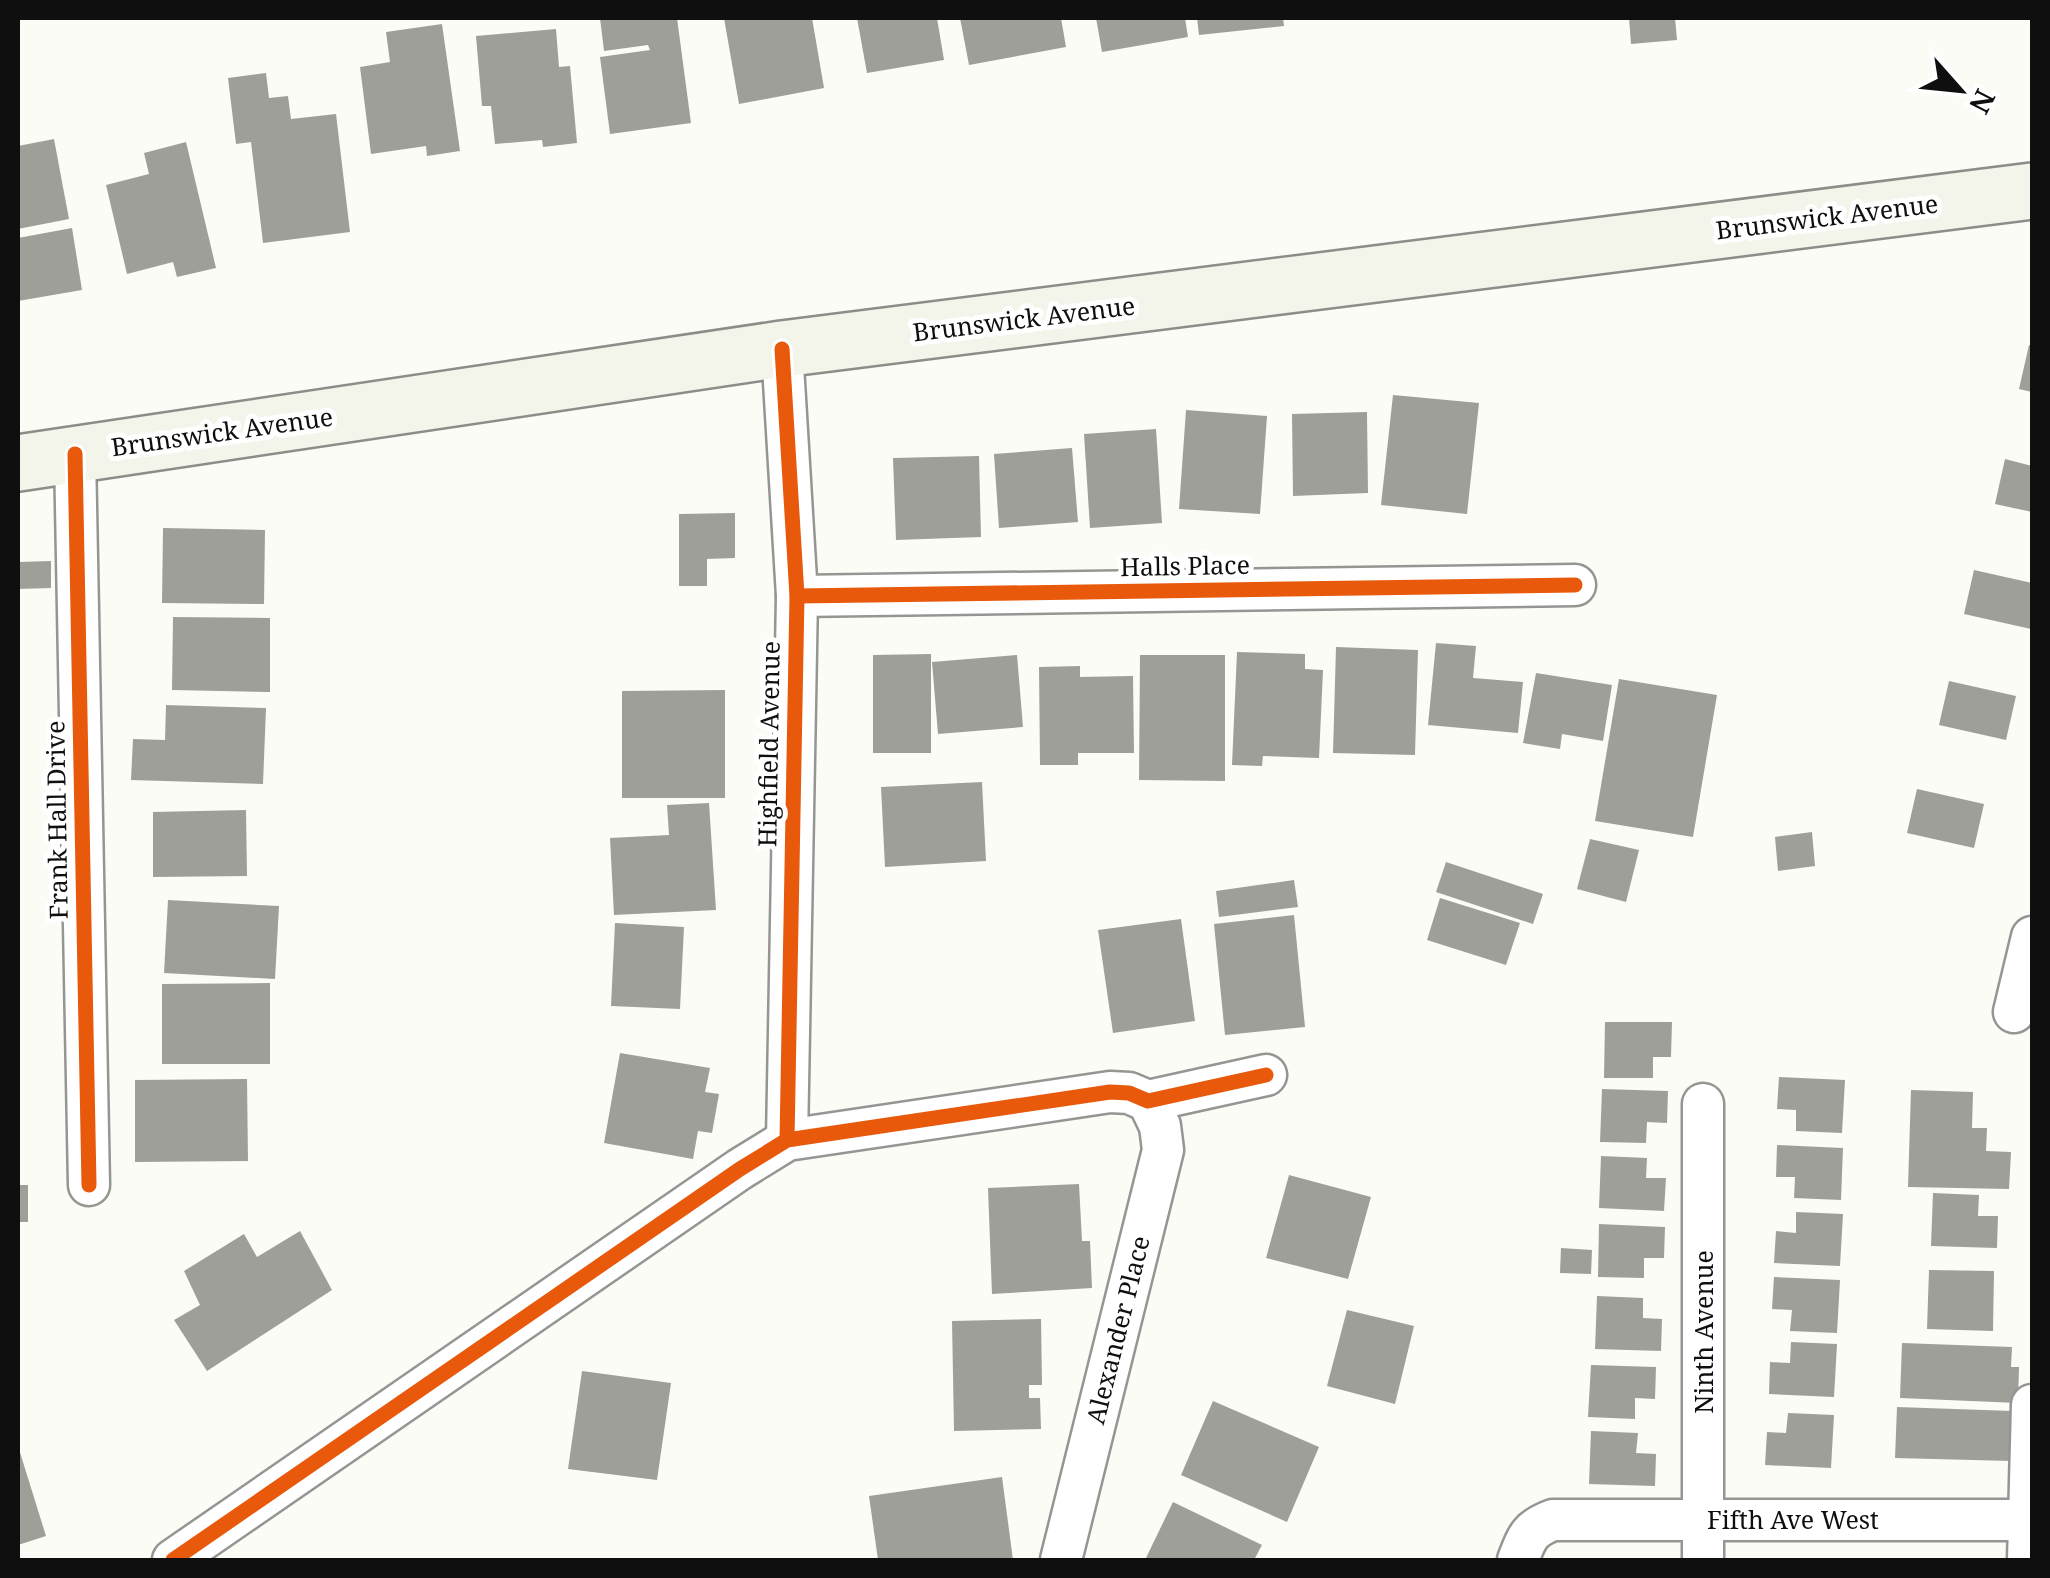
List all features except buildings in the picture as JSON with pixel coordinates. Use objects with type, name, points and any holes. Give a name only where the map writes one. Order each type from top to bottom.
[{"type":"main road","name":"Brunswick Avenue","points":[[18,463],[782,350],[2032,191]]},
{"type":"street","name":"Highfield Avenue","points":[[782,350],[797,596],[787,1140]]},
{"type":"street","name":"Frank Hall Drive","points":[[75,454],[89,1185]]},
{"type":"street","name":"Halls Place","points":[[797,596],[1575,585]]},
{"type":"street","points":[[2014,1012],[2032,937]]},
{"type":"street","points":[[173,1560],[787,1140],[1110,1092],[1129,1092],[1148,1101],[1266,1075]]},
{"type":"street","name":"Alexander Place","points":[[1062,1560],[1163,1150],[1160,1126],[1148,1101]]},
{"type":"street","name":"Ninth Avenue","points":[[1703,1560],[1704,1104]]},
{"type":"street","points":[[2028,1560],[2032,1405]]},
{"type":"street","name":"Fifth Ave West","points":[[1518,1560],[1528,1535],[1553,1520],[2031,1520]]},
{"type":"cycle path","points":[[782,349],[797,596],[787,1140]]},
{"type":"cycle path","points":[[75,454],[89,1185]]},
{"type":"cycle path","points":[[797,596],[1575,585]]},
{"type":"cycle path","points":[[173,1560],[787,1140],[1110,1092],[1129,1093],[1148,1101],[1266,1075]]}]
